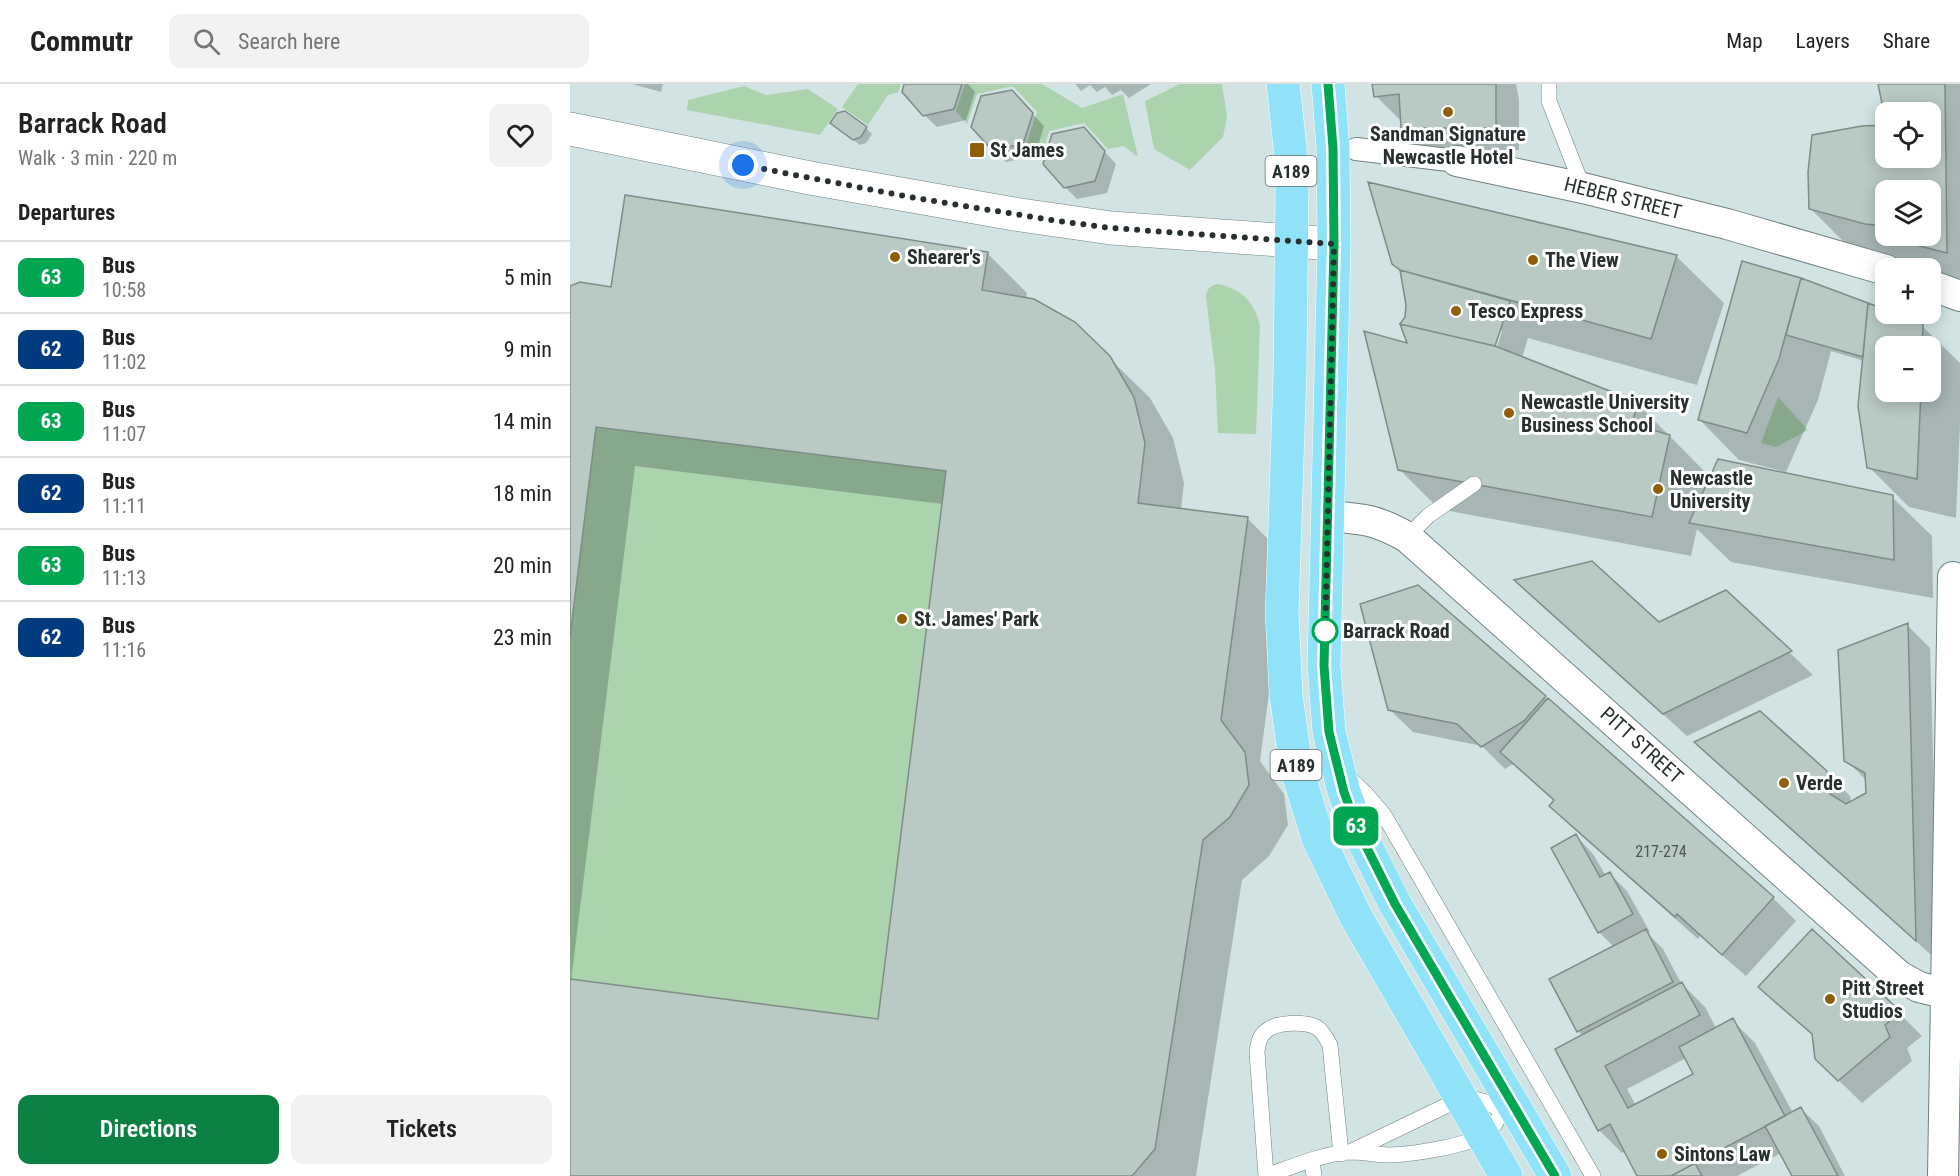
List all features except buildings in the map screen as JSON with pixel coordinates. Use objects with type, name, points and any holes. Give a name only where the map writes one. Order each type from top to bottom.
[{"type":"main road","name":"A189","points":[[1283,84],[1290,147],[1291,241],[1290,372],[1282,613],[1286,695],[1296,767],[1326,856],[1356,917],[1460,1099],[1503,1114]]},
{"type":"main road","name":"A189","points":[[1328,84],[1333,159],[1334,244],[1325,700],[1329,732],[1336,765],[1357,828],[1378,873],[1426,958],[1503,1114],[1555,1176]]},
{"type":"main road","name":"A189","points":[[1503,1114],[1506,1176]]},
{"type":"street","points":[[570,129],[810,178],[1014,214],[1111,228],[1334,244]]},
{"type":"street","name":"HEBER STREET","points":[[1356,149],[1457,160],[1582,188],[1727,224],[1875,267]]},
{"type":"street","points":[[1941,289],[1960,296]]},
{"type":"street","name":"PITT STREET","points":[[1328,516],[1373,520],[1407,537],[1899,976],[1919,987],[1947,994]]},
{"type":"street","points":[[1943,1176],[1953,1034],[1947,994],[1955,596]]},
{"type":"lane","points":[[1549,84],[1549,101],[1582,188]]},
{"type":"lane","points":[[1407,537],[1428,516],[1474,484]]},
{"type":"lane","points":[[1336,765],[1384,815],[1593,1176]]},
{"type":"lane","points":[[1346,1153],[1330,1046],[1326,1036],[1317,1028],[1305,1024],[1278,1025],[1266,1030],[1258,1041],[1257,1052],[1266,1176],[1313,1168],[1346,1153],[1460,1099]]},
{"type":"lane","points":[[1346,1153],[1409,1154],[1467,1141],[1503,1114]]},
{"type":"green space","points":[[858,84],[901,84],[898,92],[888,95],[868,125],[842,107]]},
{"type":"green space","points":[[965,84],[1042,84],[1082,108],[1123,94],[1138,157],[1124,146],[1108,149],[1084,123],[1049,131],[1040,161],[1026,146],[1037,112],[1013,86],[977,94],[967,124],[956,111]]},
{"type":"green space","points":[[1180,84],[1222,84],[1227,117],[1223,137],[1190,170],[1154,149],[1145,101]]},
{"type":"green space","points":[[744,86],[766,95],[808,89],[838,109],[820,135],[687,110],[688,100]]},
{"type":"green space","name":"St. James' Park","points":[[625,195],[988,252],[982,290],[1034,299],[1075,322],[1134,397],[1145,443],[1138,503],[1248,517],[1221,720],[1245,752],[1249,785],[1203,840],[1155,1149],[570,1176],[570,286],[580,282],[611,287]]},
{"type":"green space","points":[[1218,284],[1234,289],[1246,298],[1260,325],[1256,434],[1218,433],[1215,369],[1206,297],[1209,288]]},
{"type":"green space","points":[[1778,397],[1808,430],[1776,447],[1761,443]]},
{"type":"bus line","name":"63","points":[[1328,84],[1335,192],[1324,666],[1329,732],[1344,792],[1373,862],[1422,951],[1555,1176]]},
{"type":"place","name":"Sandman Signature Newcastle Hotel","points":[[1448,112]]},
{"type":"place","name":"St James","points":[[977,150]]},
{"type":"place","name":"Shearer's","points":[[895,257]]},
{"type":"place","name":"The View","points":[[1533,260]]},
{"type":"place","name":"Tesco Express","points":[[1456,311]]},
{"type":"place","name":"Newcastle University Business School","points":[[1509,413]]},
{"type":"place","name":"Newcastle University","points":[[1658,489]]},
{"type":"place","name":"St. James' Park","points":[[902,619]]},
{"type":"place","name":"Barrack Road","points":[[1325,631]]},
{"type":"place","name":"Verde","points":[[1784,783]]},
{"type":"place","name":"Pitt Street Studios","points":[[1830,999]]},
{"type":"place","name":"Sintons Law","points":[[1662,1154]]},
{"type":"route","points":[[743,165],[915,198],[1058,221],[1111,228],[1334,244],[1325,642],[1325,631]]}]
